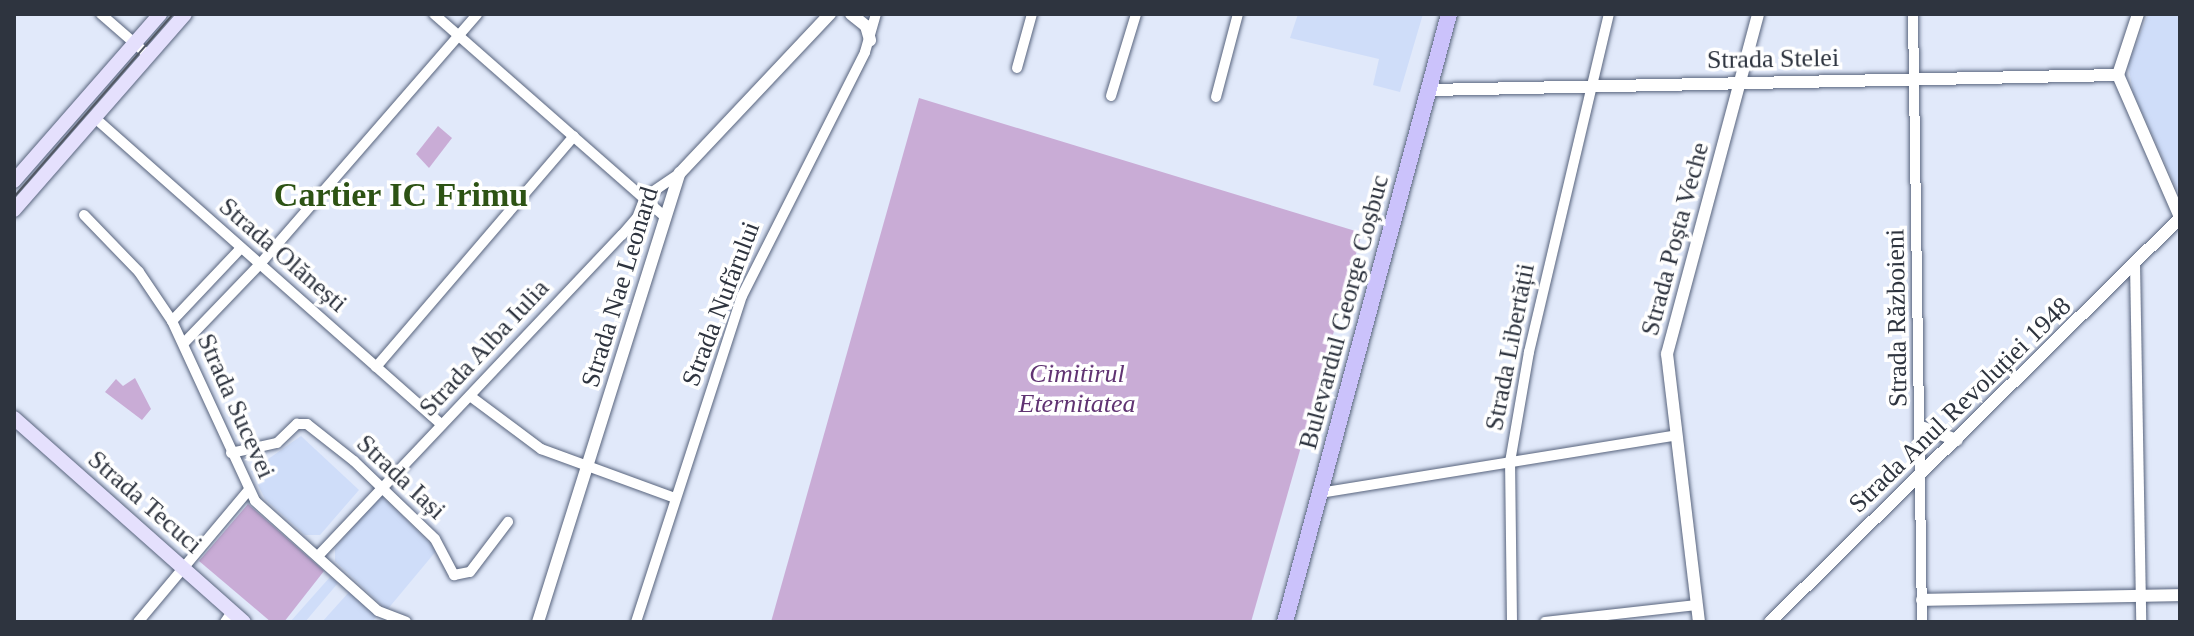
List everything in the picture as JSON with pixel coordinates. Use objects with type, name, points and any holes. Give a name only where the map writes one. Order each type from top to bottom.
[{"type":"main road","points":[[14,181],[160,14]]},
{"type":"main road","points":[[14,210],[185,14]]},
{"type":"main road","name":"Bulevardul George Coșbuc","points":[[1285,622],[1449,14]]},
{"type":"main road","name":"Strada Tecuci","points":[[14,418],[181,566],[234,619]]},
{"type":"street","points":[[101,14],[148,55]]},
{"type":"street","points":[[434,14],[665,217]]},
{"type":"street","points":[[184,343],[260,264],[477,14]]},
{"type":"street","name":"Strada Nae Leonard","points":[[538,622],[680,173],[830,14]]},
{"type":"street","points":[[851,14],[866,26],[870,40]]},
{"type":"street","name":"Strada Nufărului","points":[[636,622],[742,296],[870,40],[876,14]]},
{"type":"street","points":[[1017,68],[1032,14]]},
{"type":"street","points":[[1111,96],[1136,14]]},
{"type":"street","points":[[1216,97],[1238,14]]},
{"type":"street","name":"Strada Libertății","points":[[1512,622],[1510,462],[1529,352],[1589,85],[1609,14]]},
{"type":"street","name":"Strada Poșta Veche","points":[[1699,622],[1673,436],[1667,354],[1758,14]]},
{"type":"street","name":"Strada Războieni","points":[[1913,14],[1922,622]]},
{"type":"street","points":[[2138,14],[2118,75],[2180,218]]},
{"type":"street","name":"Strada Stelei","points":[[1430,90],[2118,75]]},
{"type":"street","name":"Strada Olănești","points":[[95,118],[442,425]]},
{"type":"street","points":[[376,367],[574,136]]},
{"type":"street","name":"Strada Alba Iulia","points":[[318,556],[637,218],[645,197],[680,173]]},
{"type":"street","name":"Strada Sucevei","points":[[84,215],[139,272],[172,321],[248,491],[386,619],[406,622]]},
{"type":"street","name":"Strada Anul Revoluției 1948","points":[[1770,622],[2180,218]]},
{"type":"street","points":[[172,321],[241,248]]},
{"type":"street","points":[[2135,263],[2141,622]]},
{"type":"street","points":[[470,396],[541,449],[587,469],[675,498]]},
{"type":"street","name":"Strada Iași","points":[[231,453],[277,443],[297,424],[307,424],[383,488],[442,546],[443,562],[454,575],[470,572],[508,522]]},
{"type":"street","points":[[1921,427],[1957,440]]},
{"type":"street","points":[[1320,493],[1673,436]]},
{"type":"street","points":[[138,622],[181,566],[248,491]]},
{"type":"street","points":[[1922,600],[2180,595]]},
{"type":"street","points":[[1545,622],[1696,605]]},
{"type":"shaded area","points":[[1298,14],[1423,14],[1400,92],[1373,85],[1379,59],[1290,38]]},
{"type":"shaded area","points":[[2148,14],[2180,14],[2180,196],[2133,92],[2128,65]]},
{"type":"shaded area","points":[[301,436],[359,490],[320,535],[305,535],[265,499],[251,471]]},
{"type":"shaded area","points":[[381,495],[437,550],[387,610],[335,561],[335,548]]},
{"type":"shaded area","points":[[330,577],[338,583],[305,622],[290,622]]},
{"type":"shaded area","points":[[349,592],[377,616],[372,622],[322,622]]},
{"type":"green space","name":"Cimitirul Eternitatea","points":[[919,98],[1362,233],[1251,622],[771,622]]},
{"type":"green space","points":[[438,126],[452,138],[429,168],[416,154]]},
{"type":"green space","points":[[135,378],[151,409],[142,420],[105,392],[116,379],[123,386]]},
{"type":"green space","points":[[248,504],[324,571],[284,622],[271,622],[199,561]]},
{"type":"tram line","points":[[14,197],[173,14]]},
{"type":"district","name":"Cartier IC Frimu","points":[[401,195]]}]
